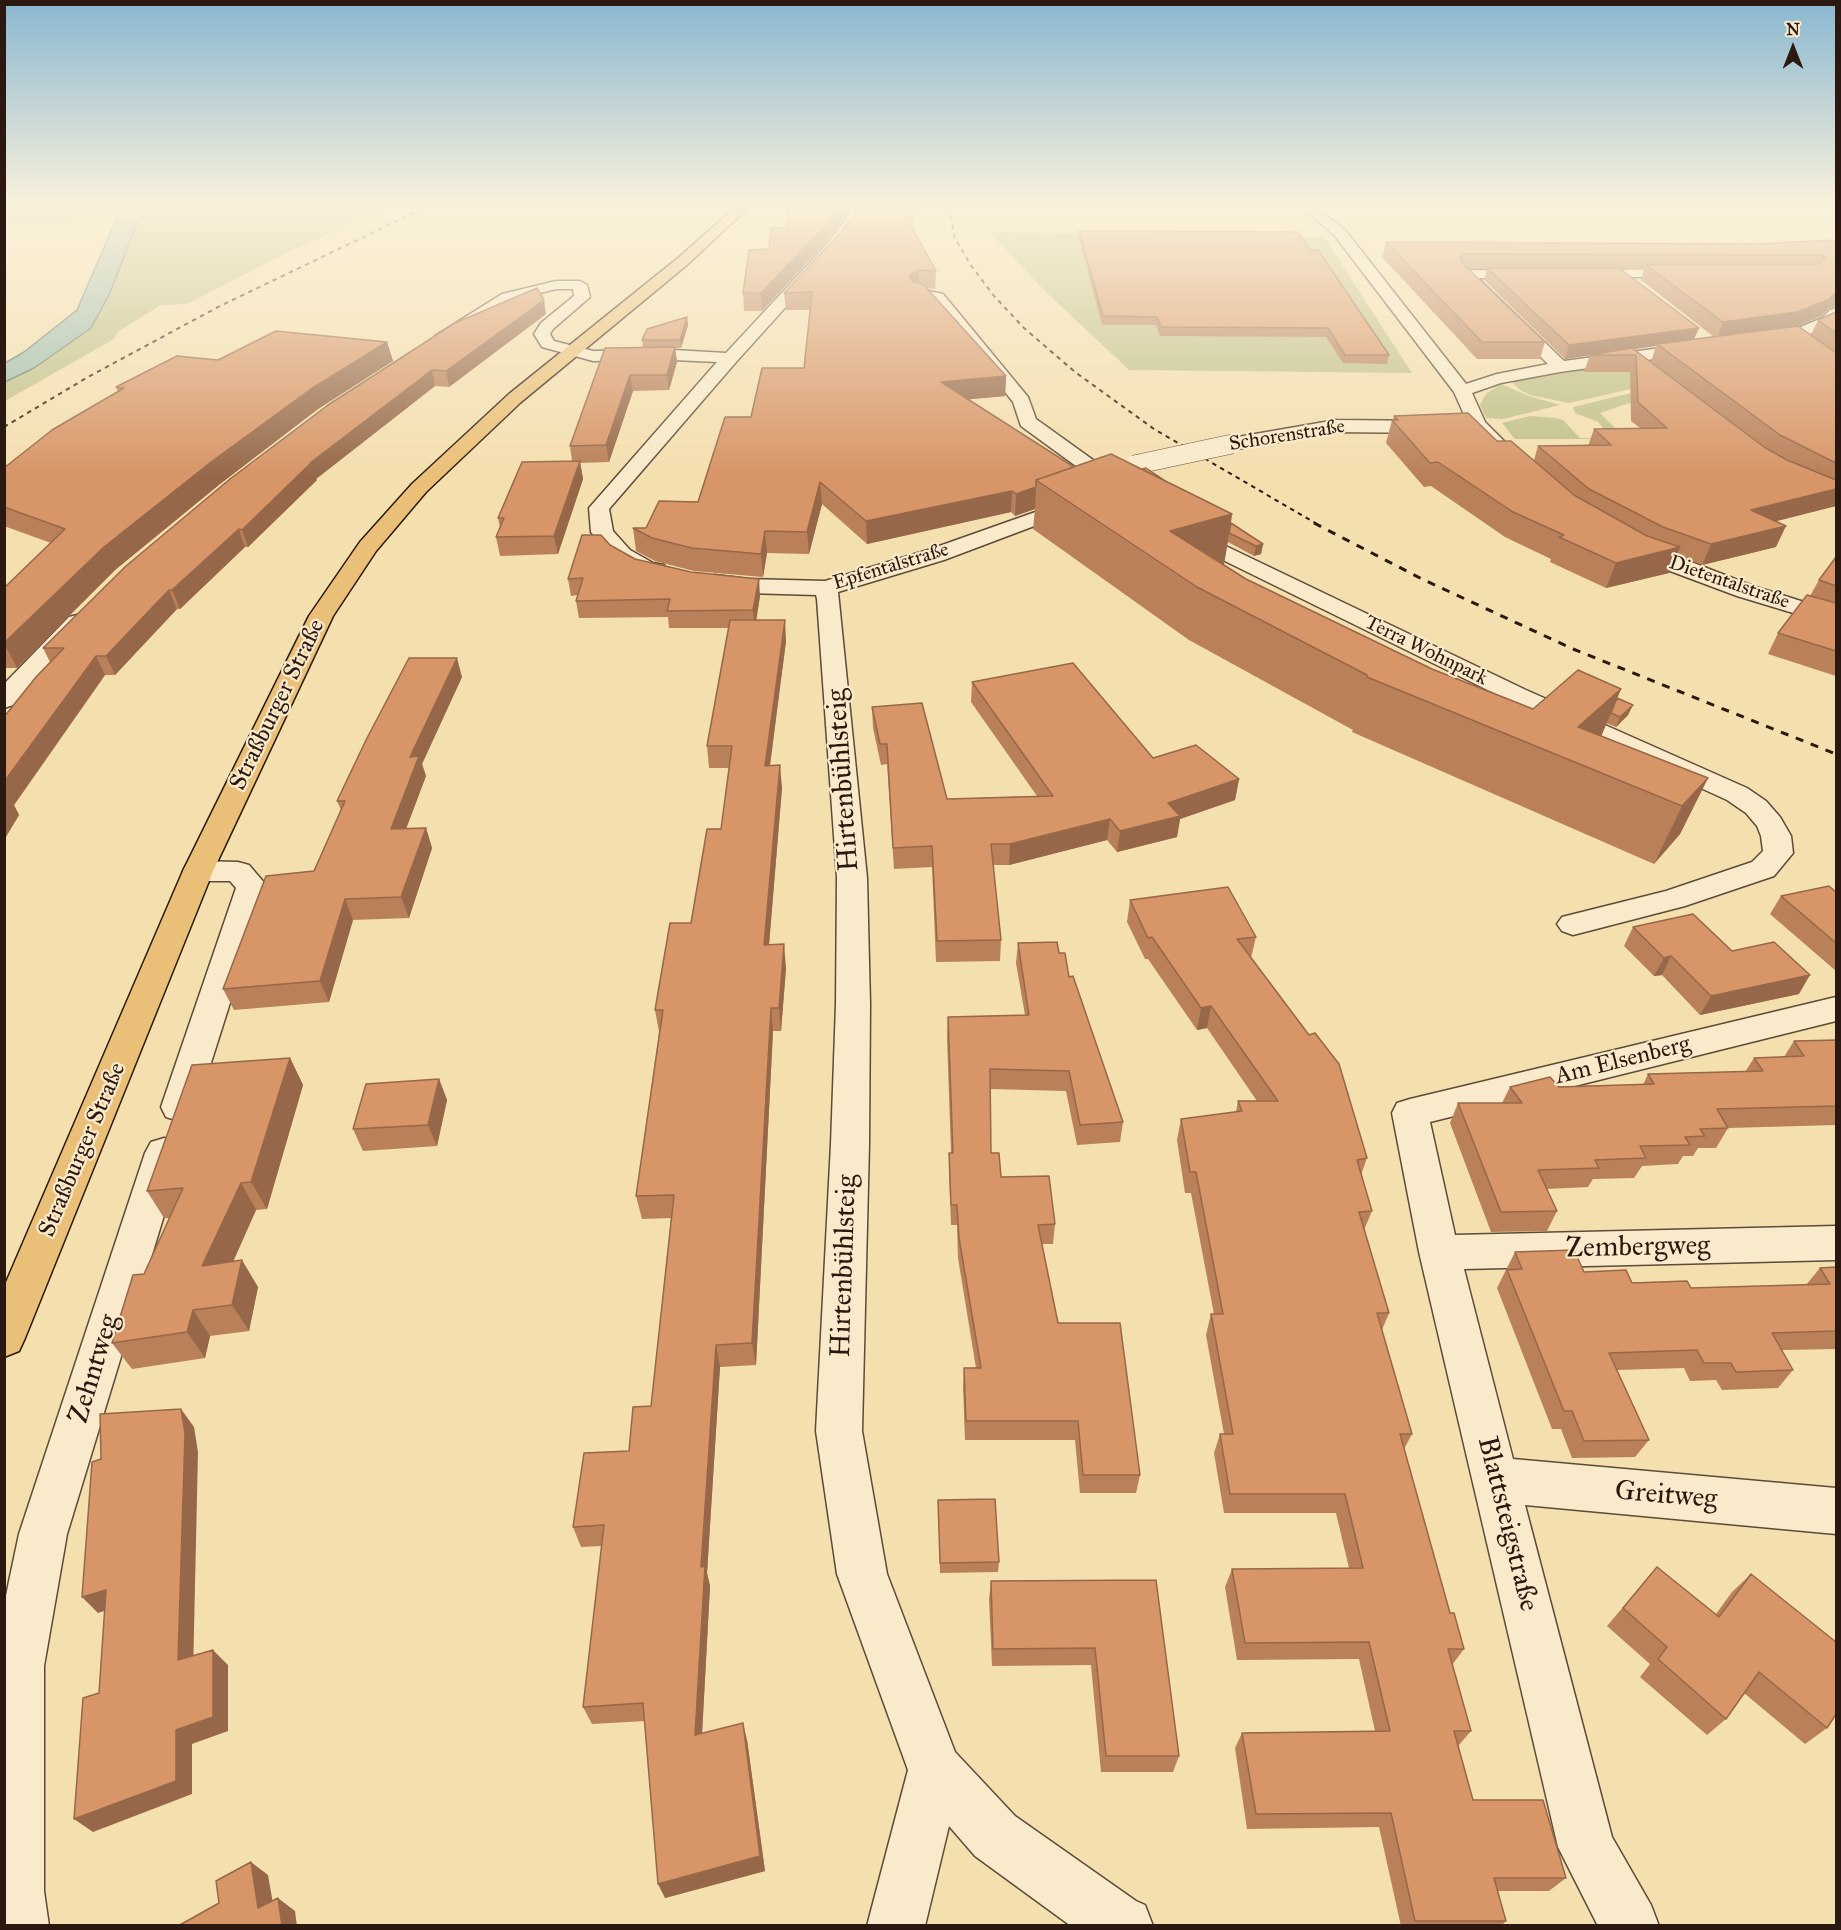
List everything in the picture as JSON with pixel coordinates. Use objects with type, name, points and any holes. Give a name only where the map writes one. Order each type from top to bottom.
[{"type":"main road","name":"Straßburger Straße","points":[[4,1338],[198,871],[321,616],[368,547],[419,488],[515,398],[638,297]]},
{"type":"street","points":[[425,348],[507,297]]},
{"type":"street","points":[[582,297],[547,326],[542,334],[548,344],[593,356],[654,357],[673,354],[730,357]]},
{"type":"street","name":"Epfentalstraße","points":[[786,297],[730,357],[599,508],[602,532],[622,555],[646,568],[685,577],[747,586],[826,588],[936,555],[1112,490]]},
{"type":"street","points":[[938,297],[1022,401],[1028,422],[1112,490]]},
{"type":"street","points":[[1389,297],[1462,391],[1477,424],[1523,470]]},
{"type":"street","points":[[1489,297],[1560,367]]},
{"type":"street","points":[[1748,341],[1794,335],[1828,321],[1836,313]]},
{"type":"street","points":[[1462,391],[1497,378],[1713,346],[1697,333]]},
{"type":"street","points":[[1794,335],[1814,348]]},
{"type":"street","points":[[1631,358],[1648,370]]},
{"type":"street","name":"Schorenstraße","points":[[1112,490],[1134,465],[1232,444],[1336,426],[1420,428],[1477,424]]},
{"type":"street","name":"Terra Wohnpark","points":[[1161,520],[1517,695],[1737,794],[1756,807],[1770,823],[1776,836],[1778,853],[1763,869],[1674,899],[1573,924]]},
{"type":"street","name":"Dietentalstraße","points":[[1615,537],[1646,554],[1745,591],[1836,619]]},
{"type":"street","name":"Hirtenbühlsteig","points":[[826,588],[829,599],[852,878],[853,1004],[850,1132],[839,1431],[862,1574],[935,1770]]},
{"type":"street","points":[[4,700],[94,606]]},
{"type":"street","name":"Zehntweg","points":[[20,1926],[15,1891],[18,1666],[43,1534],[133,1246],[252,886],[238,872],[198,871]]},
{"type":"street","name":"Am Elsenberg","points":[[1410,1113],[1836,1009]]},
{"type":"street","name":"Blattsteigstraße","points":[[1410,1113],[1439,1252],[1586,1846],[1630,1926]]},
{"type":"street","name":"Zembergweg","points":[[1439,1252],[1836,1243]]},
{"type":"street","name":"Greitweg","points":[[1496,1480],[1836,1511]]},
{"type":"street","points":[[896,1926],[935,1770]]},
{"type":"street","points":[[935,1770],[995,1836],[1124,1926]]},
{"type":"green space","points":[[108,297],[201,297],[187,304],[161,305],[119,331],[114,339],[5,401],[4,382],[34,368],[91,328]]},
{"type":"green space","points":[[1051,297],[1363,297],[1412,373],[1129,370]]},
{"type":"green space","points":[[1588,369],[1626,370],[1653,384],[1569,403],[1530,395],[1520,390],[1511,381]]},
{"type":"green space","points":[[1501,384],[1529,396],[1560,405],[1503,419],[1486,418],[1480,405],[1487,393]]},
{"type":"green space","points":[[1656,387],[1662,392],[1600,413],[1626,439],[1515,439],[1502,423],[1530,416],[1557,418],[1563,420],[1580,438],[1612,438],[1598,422],[1575,413],[1573,407]]},
{"type":"shaded area","points":[[83,297],[108,297],[91,328],[34,368],[5,382],[5,363],[24,352],[77,310]]},
{"type":"building","points":[[516,297],[542,297],[544,300],[446,371],[432,370],[310,463],[242,530],[239,529],[172,590],[169,590],[106,656],[96,656],[4,782],[4,717],[36,677],[64,648],[43,648],[126,566],[230,479],[328,405],[455,323]]},
{"type":"building","points":[[811,297],[935,297],[1006,376],[941,382],[1074,467],[1036,480],[1036,487],[1016,494],[1012,491],[866,521],[820,482],[807,532],[765,531],[761,554],[692,548],[652,538],[633,528],[646,528],[659,501],[698,502],[725,417],[751,417],[762,368],[804,368]]},
{"type":"building","points":[[1098,297],[1350,297],[1389,355],[1345,355],[1328,328],[1161,327],[1157,317],[1103,316]]},
{"type":"building","points":[[1439,297],[1498,297],[1545,342],[1482,342]]},
{"type":"building","points":[[1518,297],[1658,297],[1699,328],[1569,345]]},
{"type":"building","points":[[1689,297],[1831,297],[1797,312],[1723,322]]},
{"type":"building","points":[[1836,312],[1836,333],[1818,320]]},
{"type":"building","points":[[687,317],[680,340],[642,340],[647,329]]},
{"type":"building","points":[[1798,326],[1836,353],[1836,463],[1780,435],[1657,344]]},
{"type":"building","points":[[276,331],[387,342],[311,389],[211,462],[104,547],[4,643],[4,588],[65,529],[4,507],[4,468],[52,430],[124,388],[116,387],[177,356],[218,360]]},
{"type":"building","points":[[675,347],[667,375],[630,375],[606,445],[570,446],[605,348]]},
{"type":"building","points":[[1632,348],[1764,447],[1787,460],[1836,480],[1836,489],[1751,510],[1786,526],[1711,544],[1663,527],[1589,489],[1538,446],[1611,445],[1594,429],[1667,428],[1638,402],[1636,355],[1590,355]]},
{"type":"building","points":[[1468,413],[1497,441],[1511,441],[1574,495],[1647,536],[1680,547],[1616,563],[1559,537],[1564,535],[1513,512],[1438,462],[1430,463],[1392,420],[1398,420],[1394,416]]},
{"type":"building","points":[[1111,454],[1232,514],[1170,531],[1246,579],[1432,669],[1533,709],[1578,670],[1621,689],[1578,727],[1708,778],[1682,806],[1367,677],[1197,587],[1036,480]]},
{"type":"building","points":[[580,461],[554,536],[496,537],[504,518],[498,518],[522,462]]},
{"type":"building","points":[[1146,468],[1167,482],[1142,469]]},
{"type":"building","points":[[1231,523],[1263,544],[1256,546],[1229,533]]},
{"type":"building","points":[[582,535],[601,535],[610,545],[635,559],[691,572],[759,579],[753,610],[667,611],[670,599],[576,601],[583,578],[568,579]]},
{"type":"building","points":[[1836,557],[1836,586],[1819,580]]},
{"type":"building","points":[[1807,595],[1836,603],[1836,651],[1778,633]]},
{"type":"building","points":[[730,620],[785,620],[765,766],[780,765],[764,945],[784,944],[779,1008],[771,1008],[752,1343],[716,1345],[701,1567],[705,1566],[695,1735],[743,1723],[760,1856],[658,1884],[643,1703],[583,1707],[604,1525],[573,1527],[584,1453],[629,1451],[633,1407],[651,1406],[674,1195],[636,1196],[663,1010],[655,1010],[670,923],[691,923],[707,829],[721,829],[732,746],[707,746]]},
{"type":"building","points":[[409,658],[457,658],[410,757],[419,756],[391,829],[426,828],[401,897],[345,899],[320,981],[223,989],[266,876],[314,871],[345,801],[337,801]]},
{"type":"building","points":[[1073,663],[1153,758],[1196,745],[1239,779],[1168,803],[1180,816],[1120,831],[1110,819],[1010,844],[991,844],[1001,940],[937,941],[932,846],[893,848],[887,744],[880,744],[872,707],[922,703],[947,799],[1053,796],[972,682]]},
{"type":"building","points":[[1617,698],[1633,705],[1620,717],[1611,713]]},
{"type":"building","points":[[1829,886],[1836,892],[1836,943],[1781,896]]},
{"type":"building","points":[[1228,887],[1256,937],[1237,939],[1309,1035],[1315,1033],[1339,1064],[1367,1158],[1357,1160],[1372,1211],[1359,1212],[1389,1313],[1377,1313],[1412,1434],[1400,1434],[1450,1613],[1454,1613],[1464,1649],[1448,1649],[1471,1731],[1454,1731],[1473,1800],[1543,1800],[1566,1878],[1494,1878],[1506,1921],[1415,1921],[1391,1813],[1256,1814],[1242,1733],[1390,1731],[1369,1642],[1245,1643],[1232,1569],[1363,1568],[1345,1494],[1230,1494],[1220,1434],[1233,1434],[1211,1314],[1223,1314],[1196,1172],[1190,1172],[1181,1119],[1242,1111],[1238,1101],[1278,1101],[1211,1006],[1201,1008],[1152,937],[1148,938],[1130,900]]},
{"type":"building","points":[[1693,914],[1732,951],[1774,942],[1810,975],[1711,996],[1671,956],[1664,958],[1633,927]]},
{"type":"building","points":[[1057,942],[1059,953],[1065,953],[1069,977],[1073,976],[1123,1122],[1080,1125],[1069,1071],[990,1069],[991,1153],[999,1153],[1001,1177],[1049,1176],[1055,1224],[1038,1225],[1058,1323],[1120,1323],[1140,1475],[1083,1475],[1078,1421],[966,1421],[964,1368],[981,1368],[959,1238],[957,1205],[951,1205],[949,1153],[953,1153],[948,1017],[1029,1015],[1018,943]]},
{"type":"building","points":[[1836,1040],[1836,1106],[1717,1109],[1728,1128],[1700,1129],[1705,1136],[1685,1137],[1690,1145],[1640,1146],[1646,1158],[1595,1160],[1599,1168],[1538,1170],[1557,1211],[1501,1212],[1458,1103],[1522,1103],[1510,1087],[1550,1077],[1559,1087],[1654,1084],[1648,1074],[1763,1071],[1754,1058],[1804,1056],[1794,1041]]},
{"type":"building","points":[[290,1058],[251,1182],[241,1183],[202,1266],[242,1260],[232,1305],[193,1310],[187,1332],[112,1343],[133,1275],[144,1274],[183,1188],[147,1191],[192,1065]]},
{"type":"building","points":[[439,1079],[428,1125],[353,1129],[366,1084]]},
{"type":"building","points":[[1574,1250],[1584,1272],[1626,1270],[1632,1283],[1687,1281],[1691,1288],[1830,1284],[1820,1268],[1836,1267],[1836,1331],[1772,1333],[1793,1370],[1736,1372],[1731,1363],[1704,1363],[1697,1350],[1609,1353],[1649,1440],[1584,1441],[1572,1411],[1564,1411],[1507,1270],[1522,1269],[1515,1252]]},
{"type":"building","points":[[181,1409],[185,1434],[178,1660],[213,1650],[213,1717],[176,1730],[176,1781],[74,1819],[83,1698],[99,1693],[106,1590],[82,1597],[92,1462],[101,1459],[100,1414]]},
{"type":"building","points":[[995,1499],[999,1562],[940,1563],[938,1500]]},
{"type":"building","points":[[1657,1567],[1719,1617],[1751,1574],[1836,1642],[1836,1714],[1827,1728],[1759,1672],[1726,1719],[1658,1659],[1667,1647],[1623,1608]]},
{"type":"building","points":[[1156,1580],[1179,1756],[1106,1756],[1095,1648],[993,1649],[991,1581]]},
{"type":"building","points":[[251,1862],[258,1908],[278,1898],[282,1926],[178,1926],[219,1903],[216,1881]]},
{"type":"railway","points":[[4,427],[88,377],[239,297]]},
{"type":"railway","points":[[995,297],[1024,328],[1075,372],[1154,429],[1317,524]]},
{"type":"railway","points":[[1314,523],[1422,579],[1573,649],[1836,754]]}]
